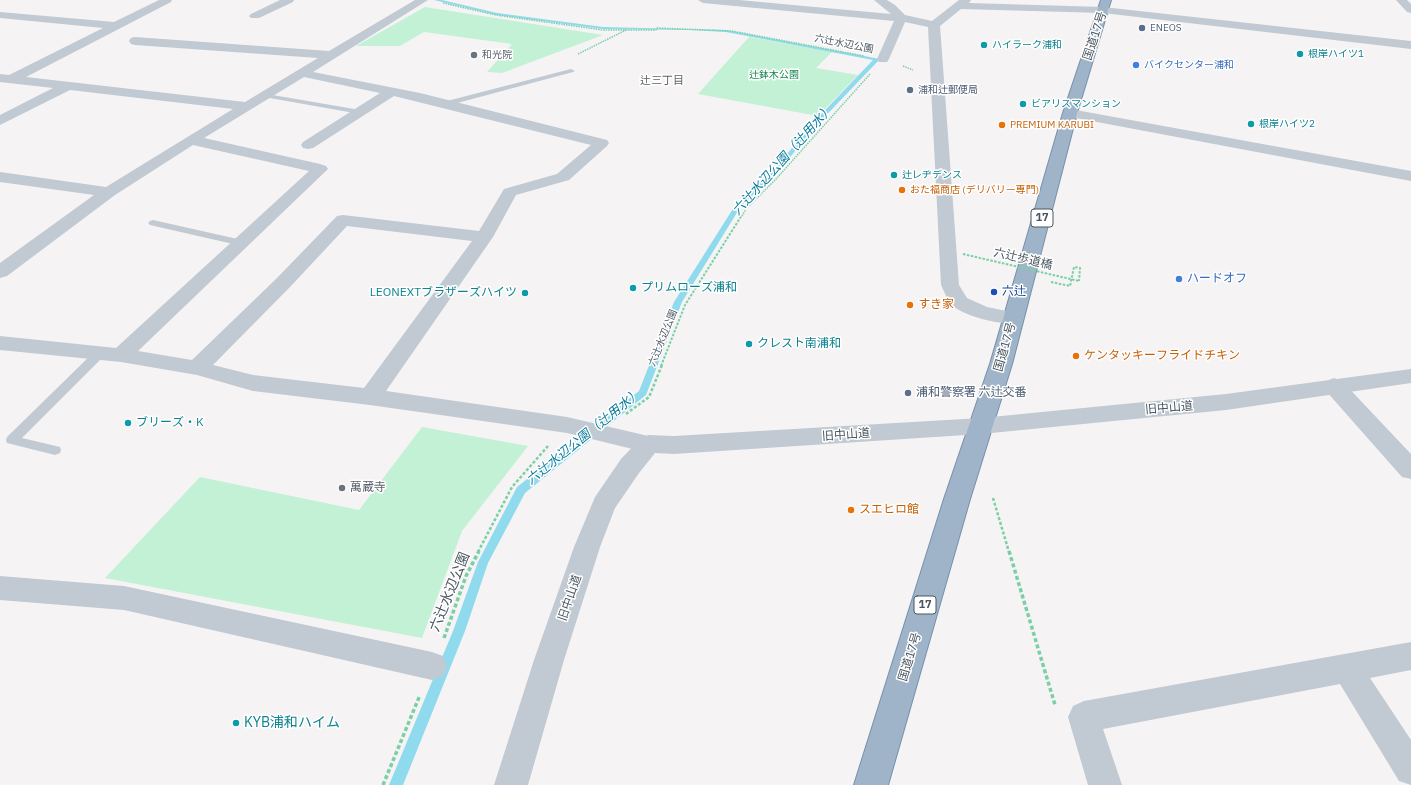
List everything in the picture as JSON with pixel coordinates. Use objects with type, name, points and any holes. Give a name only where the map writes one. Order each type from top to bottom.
[{"type":"highway","name":"国道17号","points":[[871,785],[1014,318],[1070,113],[1105,5]]},
{"type":"street","points":[[4,81],[167,0]]},
{"type":"street","points":[[256,16],[289,0]]},
{"type":"street","points":[[703,0],[901,18],[934,26]]},
{"type":"street","points":[[879,0],[891,7],[901,18]]},
{"type":"street","points":[[1401,0],[1411,10]]},
{"type":"street","points":[[0,272],[109,192],[329,55],[422,1]]},
{"type":"street","points":[[934,26],[962,3],[1105,5],[1411,45]]},
{"type":"street","points":[[0,15],[117,26]]},
{"type":"street","points":[[883,59],[901,18]]},
{"type":"street","points":[[934,26],[950,285],[960,302],[982,313],[1014,318]]},
{"type":"street","points":[[135,41],[329,55]]},
{"type":"street","points":[[301,73],[392,91],[602,143],[563,177],[510,192],[484,237],[370,397]]},
{"type":"street","points":[[4,81],[67,86],[246,106]]},
{"type":"street","points":[[0,121],[67,86]]},
{"type":"street","points":[[308,145],[392,91]]},
{"type":"street","points":[[1070,113],[1411,176]]},
{"type":"street","points":[[121,355],[320,169],[191,140]]},
{"type":"street","points":[[0,177],[109,192]]},
{"type":"street","points":[[197,368],[284,282],[343,220],[484,237]]},
{"type":"street","points":[[0,343],[121,355],[197,368],[253,383],[370,397],[567,425],[649,444]]},
{"type":"street","name":"旧中山道","points":[[511,785],[549,660],[587,547],[604,504],[630,466],[649,444],[674,445],[981,426],[1226,402],[1411,376]]},
{"type":"street","points":[[1334,386],[1411,470]]},
{"type":"street","points":[[0,588],[124,598],[432,666]]},
{"type":"street","points":[[1105,785],[1084,717],[1411,656]]},
{"type":"street","points":[[1346,667],[1411,768]]},
{"type":"lane","points":[[446,104],[571,71]]},
{"type":"lane","points":[[264,95],[360,112]]},
{"type":"lane","points":[[153,223],[242,243]]},
{"type":"lane","points":[[55,450],[12,440],[100,353]]},
{"type":"path","name":"六辻水辺公園","points":[[422,1],[496,15],[603,30],[656,30],[657,28],[681,28],[732,31],[883,59]]},
{"type":"path","name":"六辻水辺公園","points":[[601,432],[649,397],[685,305],[746,209],[776,180],[883,59]]},
{"type":"path","points":[[883,59],[902,65],[938,84]]},
{"type":"path","name":"六辻歩道橋","points":[[963,254],[1079,281],[1080,268],[1074,267],[1072,279],[1070,286],[1051,282]]},
{"type":"path","name":"六辻水辺公園","points":[[383,785],[450,624],[466,576],[512,487],[567,425]]},
{"type":"path","points":[[993,498],[1057,712]]},
{"type":"green space","points":[[425,7],[603,35],[502,73],[487,72],[512,44],[424,32],[400,46],[356,46]]},
{"type":"green space","name":"辻鉢木公園","points":[[749,37],[832,52],[816,68],[858,75],[818,116],[698,94]]},
{"type":"green space","name":"萬蔵寺","points":[[422,427],[528,446],[462,531],[422,638],[105,578],[200,477],[359,510]]},
{"type":"waterway","name":"六辻水辺公園（辻用水）","points":[[396,785],[459,631],[483,562],[521,490],[643,393],[678,302],[738,205],[776,171],[811,128],[877,59],[726,31],[603,28],[497,14],[436,0]]},
{"type":"place","name":"ENEOS","points":[[1142,28]]},
{"type":"place","name":"ハイラーク浦和","points":[[984,45]]},
{"type":"place","name":"根岸ハイツ1","points":[[1300,54]]},
{"type":"place","name":"和光院","points":[[474,55]]},
{"type":"place","name":"バイクセンター浦和","points":[[1136,65]]},
{"type":"place","name":"浦和辻郵便局","points":[[910,90]]},
{"type":"place","name":"ビアリスマンション","points":[[1023,104]]},
{"type":"place","name":"根岸ハイツ2","points":[[1251,124]]},
{"type":"place","name":"PREMIUM KARUBI","points":[[1002,125]]},
{"type":"place","name":"辻レヂデンス","points":[[894,175]]},
{"type":"place","name":"おた福商店 (デリバリー専門)","points":[[902,190]]},
{"type":"place","name":"ハードオフ","points":[[1179,279]]},
{"type":"place","name":"プリムローズ浦和","points":[[633,288]]},
{"type":"place","name":"六辻","points":[[994,292]]},
{"type":"place","name":"LEONEXTブラザーズハイツ","points":[[525,293]]},
{"type":"place","name":"すき家","points":[[910,305]]},
{"type":"place","name":"クレスト南浦和","points":[[749,344]]},
{"type":"place","name":"ケンタッキーフライドチキン","points":[[1076,356]]},
{"type":"place","name":"浦和警察署 六辻交番","points":[[908,393]]},
{"type":"place","name":"ブリーズ・K","points":[[128,423]]},
{"type":"place","name":"萬蔵寺","points":[[342,488]]},
{"type":"place","name":"スエヒロ館","points":[[851,510]]},
{"type":"place","name":"KYB浦和ハイム","points":[[236,723]]},
{"type":"district","name":"辻三丁目","points":[[662,81]]}]
